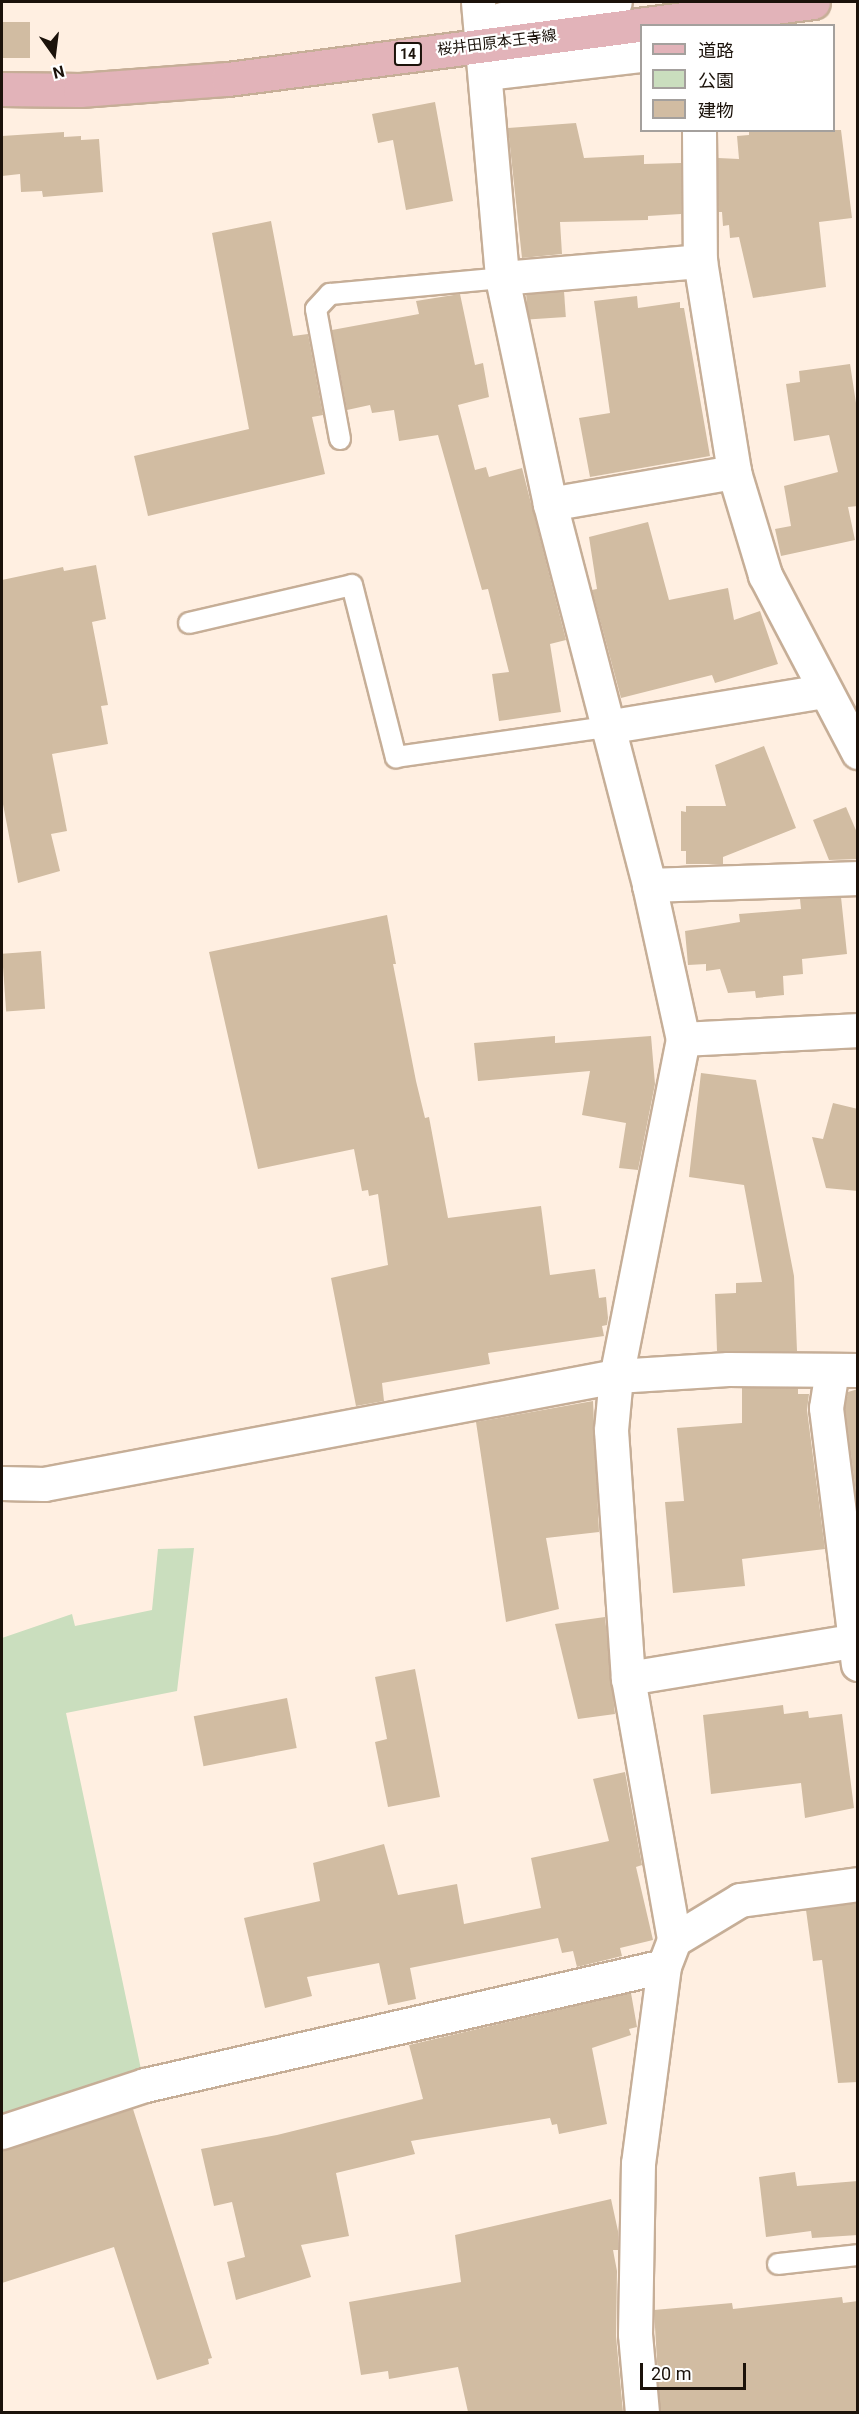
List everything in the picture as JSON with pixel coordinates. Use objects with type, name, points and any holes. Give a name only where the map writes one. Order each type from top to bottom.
[{"type":"main road","name":"桜井田原本王寺線","points":[[684,24],[813,2]]},
{"type":"main road","name":"桜井田原本王寺線","points":[[2,89],[80,90],[484,58],[640,31]]},
{"type":"street","points":[[478,2],[502,278],[550,504],[606,727],[649,885],[683,1039],[616,1376],[611,1430],[628,1678],[669,1953],[638,2163],[635,2334],[642,2412]]},
{"type":"street","points":[[484,58],[502,19],[615,2]]},
{"type":"street","points":[[484,58],[640,55]]},
{"type":"street","points":[[699,132],[700,261],[734,472],[765,575],[823,691],[858,752]]},
{"type":"street","points":[[502,278],[700,261]]},
{"type":"street","points":[[550,504],[734,472]]},
{"type":"street","points":[[606,727],[823,691]]},
{"type":"street","points":[[649,885],[858,878]]},
{"type":"street","points":[[683,1039],[858,1030]]},
{"type":"street","points":[[2,1483],[44,1484],[616,1376],[728,1369],[845,1370],[826,1408],[857,1648],[628,1678]]},
{"type":"street","points":[[2,2132],[145,2085],[669,1953],[740,1900],[858,1884]]},
{"type":"lane","points":[[340,439],[316,309],[330,294],[502,278]]},
{"type":"lane","points":[[189,623],[352,585],[396,757],[606,727]]},
{"type":"lane","points":[[778,2264],[858,2255]]},
{"type":"green space","points":[[194,1548],[177,1691],[66,1713],[142,2074],[2,2122],[2,1638],[72,1614],[75,1626],[152,1610],[158,1549]]},
{"type":"building","points":[[2,22],[30,22],[30,58],[2,58]]},
{"type":"building","points":[[435,102],[453,201],[406,210],[393,140],[378,143],[372,114]]},
{"type":"building","points":[[576,123],[584,158],[644,155],[644,164],[681,163],[681,214],[648,216],[648,220],[560,222],[562,254],[522,258],[508,128]]},
{"type":"building","points":[[835,130],[841,130],[852,218],[819,222],[826,287],[753,298],[739,237],[730,238],[729,225],[723,226],[722,212],[718,212],[718,158],[739,159],[737,136],[749,135],[749,132],[835,132]]},
{"type":"building","points":[[64,132],[64,137],[81,136],[81,140],[99,139],[103,192],[43,197],[42,191],[21,192],[20,174],[2,176],[2,136]]},
{"type":"building","points":[[271,221],[293,336],[308,334],[323,415],[312,417],[325,474],[148,516],[134,456],[249,429],[212,233]]},
{"type":"building","points":[[564,291],[566,317],[528,320],[526,294]]},
{"type":"building","points":[[460,294],[475,365],[483,363],[489,397],[458,405],[475,470],[486,467],[489,477],[522,468],[566,640],[550,644],[561,712],[499,721],[492,674],[509,672],[488,589],[482,590],[438,435],[399,441],[394,410],[372,413],[370,405],[347,410],[332,330],[419,314],[416,301]]},
{"type":"building","points":[[637,296],[638,308],[680,302],[680,308],[684,308],[710,456],[590,477],[579,418],[610,413],[594,301]]},
{"type":"building","points":[[850,364],[858,416],[858,506],[848,507],[855,540],[781,556],[775,529],[791,526],[784,486],[838,472],[829,435],[794,441],[786,384],[800,382],[799,371]]},
{"type":"building","points":[[648,522],[669,600],[728,588],[734,620],[760,611],[778,664],[715,683],[712,675],[621,698],[592,590],[597,589],[589,537]]},
{"type":"building","points":[[96,565],[106,619],[92,622],[108,705],[101,706],[108,744],[52,754],[67,831],[51,834],[60,871],[18,883],[2,799],[2,580],[63,567],[64,571]]},
{"type":"building","points":[[764,746],[796,828],[723,857],[723,864],[686,864],[686,851],[681,851],[681,811],[686,812],[686,806],[726,806],[715,765]]},
{"type":"building","points":[[846,807],[858,835],[858,859],[829,860],[813,820]]},
{"type":"building","points":[[841,897],[847,954],[802,959],[803,974],[783,976],[784,995],[756,998],[755,991],[728,993],[720,969],[706,971],[706,964],[688,965],[685,931],[740,922],[739,914],[801,909],[800,899]]},
{"type":"building","points":[[387,915],[396,964],[393,964],[416,1081],[425,1118],[429,1117],[448,1218],[541,1206],[550,1275],[595,1269],[599,1298],[606,1297],[608,1318],[607,1325],[602,1326],[604,1336],[488,1353],[490,1364],[382,1383],[384,1401],[356,1406],[331,1278],[388,1265],[378,1194],[369,1196],[368,1190],[362,1191],[354,1149],[258,1169],[209,952]]},
{"type":"building","points":[[41,951],[45,1009],[6,1012],[2,954]]},
{"type":"building","points":[[555,1036],[555,1043],[651,1036],[655,1084],[638,1170],[619,1168],[626,1123],[582,1115],[590,1071],[478,1081],[474,1043]]},
{"type":"building","points":[[701,1073],[756,1080],[794,1276],[797,1351],[717,1351],[715,1294],[736,1293],[736,1283],[762,1282],[744,1185],[689,1177]]},
{"type":"building","points":[[833,1103],[858,1109],[858,1191],[826,1188],[812,1137],[823,1139]]},
{"type":"building","points":[[742,1388],[798,1388],[798,1394],[809,1394],[807,1410],[825,1549],[742,1559],[745,1586],[673,1593],[665,1502],[684,1501],[677,1428],[742,1423]]},
{"type":"building","points":[[858,1389],[858,1509],[845,1408],[848,1392]]},
{"type":"building","points":[[593,1401],[599,1532],[546,1538],[559,1609],[506,1622],[476,1422]]},
{"type":"building","points":[[605,1617],[615,1714],[578,1719],[555,1624]]},
{"type":"building","points":[[415,1669],[440,1797],[388,1807],[375,1742],[387,1739],[375,1677]]},
{"type":"building","points":[[287,1698],[297,1748],[203,1766],[194,1716]]},
{"type":"building","points":[[783,1705],[784,1714],[808,1711],[809,1718],[842,1714],[854,1808],[805,1818],[801,1783],[711,1794],[703,1715]]},
{"type":"building","points":[[625,1772],[642,1865],[636,1867],[653,1940],[620,1948],[622,1956],[577,1967],[573,1951],[562,1953],[558,1938],[410,1968],[416,1999],[388,2005],[379,1963],[307,1977],[312,1996],[265,2008],[244,1918],[320,1901],[313,1863],[384,1844],[398,1895],[457,1884],[464,1924],[541,1908],[531,1858],[609,1841],[593,1779]]},
{"type":"building","points":[[858,1903],[858,2082],[838,2083],[822,1960],[813,1961],[806,1910]]},
{"type":"building","points":[[631,1993],[637,2027],[629,2029],[631,2035],[592,2048],[607,2124],[559,2134],[557,2124],[552,2125],[550,2118],[411,2141],[415,2154],[336,2173],[349,2236],[301,2245],[311,2277],[236,2300],[227,2262],[245,2257],[232,2202],[214,2206],[201,2149],[277,2135],[423,2099],[409,2045]]},
{"type":"building","points":[[133,2109],[212,2358],[208,2359],[209,2364],[157,2380],[114,2247],[2,2283],[2,2150]]},
{"type":"building","points":[[795,2172],[797,2186],[858,2181],[858,2235],[812,2238],[811,2231],[766,2237],[759,2177]]},
{"type":"building","points":[[611,2199],[618,2231],[618,2250],[613,2250],[617,2271],[616,2336],[623,2412],[468,2412],[458,2367],[389,2379],[388,2371],[361,2375],[349,2302],[461,2282],[455,2235]]},
{"type":"building","points":[[842,2297],[843,2303],[858,2301],[858,2412],[660,2412],[654,2310],[732,2303],[733,2309]]}]
